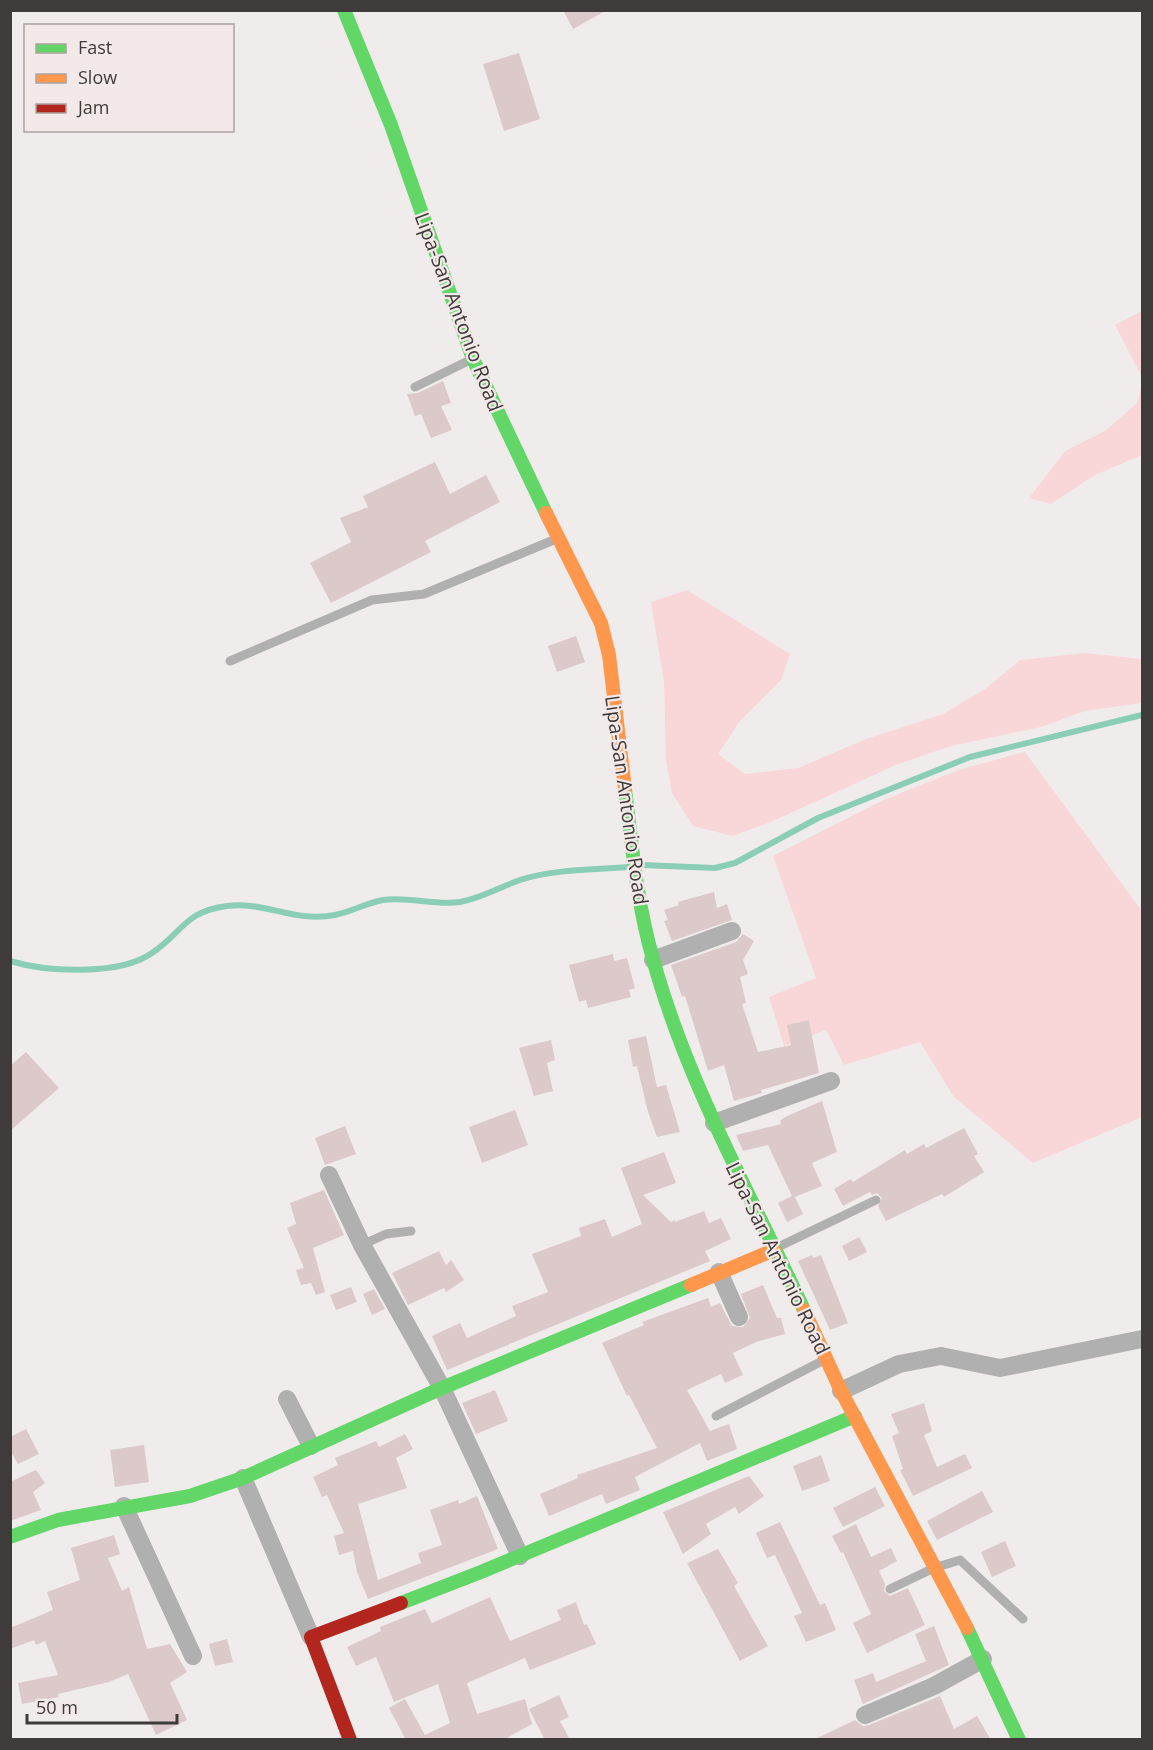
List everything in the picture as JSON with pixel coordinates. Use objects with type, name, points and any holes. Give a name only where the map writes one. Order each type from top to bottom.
[{"type":"main road","name":"Lipa-San Antonio Road","points":[[344,10],[391,125],[472,359],[601,623],[609,655],[630,846],[637,888],[653,960],[692,1071],[714,1123],[759,1212],[774,1250],[841,1391],[983,1659],[1019,1740]]},
{"type":"main road","points":[[10,1538],[58,1520],[124,1506],[190,1496],[243,1478],[442,1388],[774,1250]]},
{"type":"main road","points":[[350,1740],[311,1637],[520,1556],[855,1416]]},
{"type":"street","points":[[653,960],[732,931]]},
{"type":"street","points":[[714,1123],[831,1081]]},
{"type":"street","points":[[329,1174],[362,1245],[442,1388],[520,1556]]},
{"type":"street","points":[[719,1272],[739,1317]]},
{"type":"street","points":[[841,1391],[898,1364],[941,1356],[1000,1368],[1143,1339]]},
{"type":"street","points":[[287,1399],[311,1446]]},
{"type":"street","points":[[243,1478],[311,1637]]},
{"type":"street","points":[[124,1506],[193,1656]]},
{"type":"street","points":[[865,1714],[934,1686],[983,1659]]},
{"type":"lane","points":[[415,387],[472,359]]},
{"type":"lane","points":[[230,661],[372,600],[424,594],[558,538]]},
{"type":"lane","points":[[774,1250],[876,1200]]},
{"type":"lane","points":[[362,1245],[386,1234],[411,1231]]},
{"type":"lane","points":[[716,1416],[826,1359]]},
{"type":"lane","points":[[890,1589],[934,1568],[960,1560],[1023,1619]]},
{"type":"shaded area","points":[[1142,311],[1142,377],[1115,325]]},
{"type":"shaded area","points":[[1142,384],[1142,455],[1095,475],[1051,504],[1029,498],[1065,451],[1105,431],[1137,403]]},
{"type":"shaded area","points":[[687,590],[790,654],[781,680],[740,721],[718,754],[745,774],[798,768],[866,739],[943,714],[985,689],[1020,660],[1085,653],[1142,659],[1142,703],[1085,711],[1041,727],[951,746],[896,765],[773,821],[733,836],[693,826],[672,793],[666,761],[664,683],[651,602]]},
{"type":"shaded area","points":[[1025,752],[1142,911],[1142,1117],[1033,1163],[954,1097],[920,1042],[844,1065],[826,1030],[784,1046],[769,997],[816,978],[773,856],[883,800],[961,769]]},
{"type":"building","points":[[563,10],[607,10],[573,29]]},
{"type":"building","points":[[519,53],[540,119],[504,131],[483,64]]},
{"type":"building","points":[[443,381],[451,403],[441,406],[452,430],[431,438],[421,414],[415,416],[407,394],[418,393]]},
{"type":"building","points":[[435,462],[450,494],[486,475],[500,502],[425,541],[431,552],[331,603],[310,563],[351,542],[340,518],[368,507],[363,496]]},
{"type":"building","points":[[576,636],[585,662],[557,672],[548,646]]},
{"type":"building","points":[[714,892],[717,908],[727,904],[732,920],[672,941],[664,921],[668,920],[664,910],[679,905],[678,902]]},
{"type":"building","points":[[743,934],[754,941],[743,960],[748,974],[740,977],[746,1003],[742,1004],[758,1052],[791,1045],[787,1025],[809,1020],[819,1073],[761,1090],[762,1093],[734,1101],[724,1065],[708,1071],[685,996],[682,997],[671,965],[736,942]]},
{"type":"building","points":[[613,954],[614,961],[627,958],[635,988],[629,990],[631,997],[588,1008],[586,1000],[579,1002],[569,965]]},
{"type":"building","points":[[646,1036],[657,1087],[666,1085],[680,1132],[657,1137],[648,1112],[637,1066],[633,1067],[628,1040]]},
{"type":"building","points":[[551,1040],[555,1060],[547,1063],[553,1091],[534,1096],[519,1048]]},
{"type":"building","points":[[26,1052],[59,1088],[10,1131],[10,1066]]},
{"type":"building","points":[[822,1101],[837,1152],[812,1163],[822,1186],[795,1197],[803,1214],[787,1222],[778,1203],[792,1196],[768,1145],[743,1151],[736,1135],[781,1124],[780,1121],[785,1117]]},
{"type":"building","points":[[515,1110],[528,1145],[482,1163],[469,1127]]},
{"type":"building","points":[[345,1126],[356,1154],[325,1165],[315,1138]]},
{"type":"building","points":[[964,1128],[978,1154],[974,1156],[984,1172],[944,1197],[942,1194],[886,1221],[878,1206],[882,1198],[877,1193],[872,1195],[870,1192],[843,1206],[834,1189],[851,1179],[853,1182],[905,1150],[907,1154],[924,1144],[926,1148]]},
{"type":"building","points":[[664,1152],[676,1183],[643,1195],[671,1222],[704,1211],[709,1223],[721,1218],[731,1239],[705,1251],[710,1261],[447,1370],[432,1336],[460,1323],[467,1338],[516,1316],[512,1306],[548,1292],[532,1254],[581,1236],[579,1228],[605,1219],[612,1237],[642,1224],[621,1168]]},
{"type":"building","points":[[324,1190],[344,1235],[313,1248],[325,1292],[316,1295],[311,1283],[301,1285],[296,1270],[304,1268],[287,1228],[296,1224],[290,1203]]},
{"type":"building","points":[[859,1237],[867,1252],[849,1261],[842,1246]]},
{"type":"building","points":[[439,1251],[446,1265],[451,1260],[464,1280],[446,1292],[444,1288],[408,1305],[392,1273]]},
{"type":"building","points":[[812,1255],[813,1258],[821,1255],[848,1323],[830,1330],[798,1261]]},
{"type":"building","points":[[763,1285],[777,1318],[781,1318],[785,1334],[756,1342],[733,1353],[743,1375],[725,1383],[721,1374],[687,1390],[710,1431],[729,1424],[737,1449],[707,1461],[700,1443],[635,1477],[640,1490],[606,1504],[602,1494],[549,1516],[540,1494],[578,1478],[577,1475],[657,1448],[629,1395],[627,1396],[602,1343],[644,1325],[642,1322],[708,1298],[711,1307],[720,1303],[732,1326],[743,1327],[750,1318],[741,1294]]},
{"type":"building","points":[[351,1287],[357,1302],[336,1310],[330,1295]]},
{"type":"building","points":[[374,1289],[385,1309],[372,1315],[363,1294]]},
{"type":"building","points":[[495,1390],[508,1421],[476,1434],[462,1403]]},
{"type":"building","points":[[924,1403],[932,1431],[924,1435],[937,1467],[965,1454],[972,1468],[913,1496],[900,1470],[903,1469],[892,1436],[899,1433],[891,1414]]},
{"type":"building","points":[[26,1429],[39,1454],[18,1464],[10,1450],[10,1437]]},
{"type":"building","points":[[405,1434],[413,1449],[396,1458],[407,1488],[358,1504],[378,1580],[421,1563],[418,1553],[442,1545],[430,1510],[458,1500],[459,1504],[477,1496],[498,1549],[368,1599],[357,1572],[353,1551],[339,1555],[334,1536],[344,1533],[327,1495],[322,1497],[313,1477],[338,1465],[335,1458],[376,1441],[379,1447]]},
{"type":"building","points":[[144,1445],[149,1482],[115,1487],[110,1450]]},
{"type":"building","points":[[821,1455],[830,1481],[802,1491],[793,1466]]},
{"type":"building","points":[[36,1470],[45,1483],[33,1492],[41,1510],[10,1521],[10,1482]]},
{"type":"building","points":[[749,1476],[764,1496],[739,1514],[735,1507],[706,1524],[711,1534],[683,1554],[663,1512]]},
{"type":"building","points":[[875,1487],[885,1506],[843,1527],[833,1508]]},
{"type":"building","points":[[982,1491],[993,1512],[937,1540],[927,1521]]},
{"type":"building","points":[[780,1522],[820,1605],[825,1603],[836,1630],[806,1642],[794,1616],[802,1613],[775,1555],[767,1558],[756,1533]]},
{"type":"building","points":[[856,1524],[871,1557],[891,1548],[897,1561],[879,1571],[885,1584],[884,1591],[890,1596],[908,1588],[925,1625],[867,1653],[853,1623],[871,1614],[843,1552],[841,1553],[832,1536]]},
{"type":"building","points":[[114,1535],[120,1554],[108,1558],[122,1591],[129,1587],[147,1649],[170,1644],[187,1672],[170,1683],[187,1720],[156,1735],[128,1674],[109,1682],[58,1694],[59,1697],[22,1704],[18,1683],[58,1675],[45,1641],[36,1645],[34,1640],[10,1649],[10,1628],[53,1610],[47,1592],[80,1580],[71,1548]]},
{"type":"building","points":[[1005,1541],[1016,1566],[992,1577],[981,1552]]},
{"type":"building","points":[[718,1549],[738,1583],[734,1586],[768,1646],[740,1661],[687,1563]]},
{"type":"building","points":[[490,1597],[510,1641],[561,1620],[557,1610],[576,1602],[584,1625],[587,1624],[596,1644],[530,1670],[525,1658],[467,1683],[477,1714],[525,1699],[532,1724],[503,1740],[406,1740],[389,1708],[405,1699],[425,1735],[450,1723],[438,1684],[394,1702],[376,1657],[356,1666],[347,1647],[381,1631],[380,1627],[425,1609],[432,1623]]},
{"type":"building","points":[[934,1626],[949,1665],[863,1704],[854,1680],[873,1673],[876,1682],[926,1661],[915,1634]]},
{"type":"building","points":[[227,1639],[233,1662],[215,1666],[209,1644]]},
{"type":"building","points":[[559,1695],[569,1717],[560,1721],[570,1740],[545,1740],[529,1709]]},
{"type":"building","points":[[940,1696],[954,1729],[977,1716],[991,1740],[813,1740],[855,1720],[863,1726],[869,1725]]},
{"type":"waterway","points":[[642,865],[715,868],[735,863],[818,818],[970,757],[1142,715]]},
{"type":"waterway","points":[[10,961],[43,968],[102,969],[121,966],[152,953],[193,918],[213,909],[227,906],[254,906],[320,917],[341,914],[371,903],[392,899],[441,903],[460,902],[533,876],[628,867]]},
{"type":"traffic: fast","points":[[344,10],[391,125],[473,359],[546,513]]},
{"type":"traffic: fast","points":[[625,789],[647,938],[667,1005],[683,1050],[721,1138],[804,1310]]},
{"type":"traffic: fast","points":[[10,1537],[58,1520],[190,1496],[243,1478],[442,1388],[691,1285]]},
{"type":"traffic: fast","points":[[401,1603],[481,1572],[855,1416]]},
{"type":"traffic: fast","points":[[967,1628],[1019,1740]]},
{"type":"traffic: slow","points":[[546,513],[601,623],[609,655],[625,789]]},
{"type":"traffic: slow","points":[[691,1285],[774,1250]]},
{"type":"traffic: slow","points":[[804,1310],[841,1391],[967,1628]]},
{"type":"traffic: jam","points":[[350,1740],[311,1637],[401,1603]]}]
